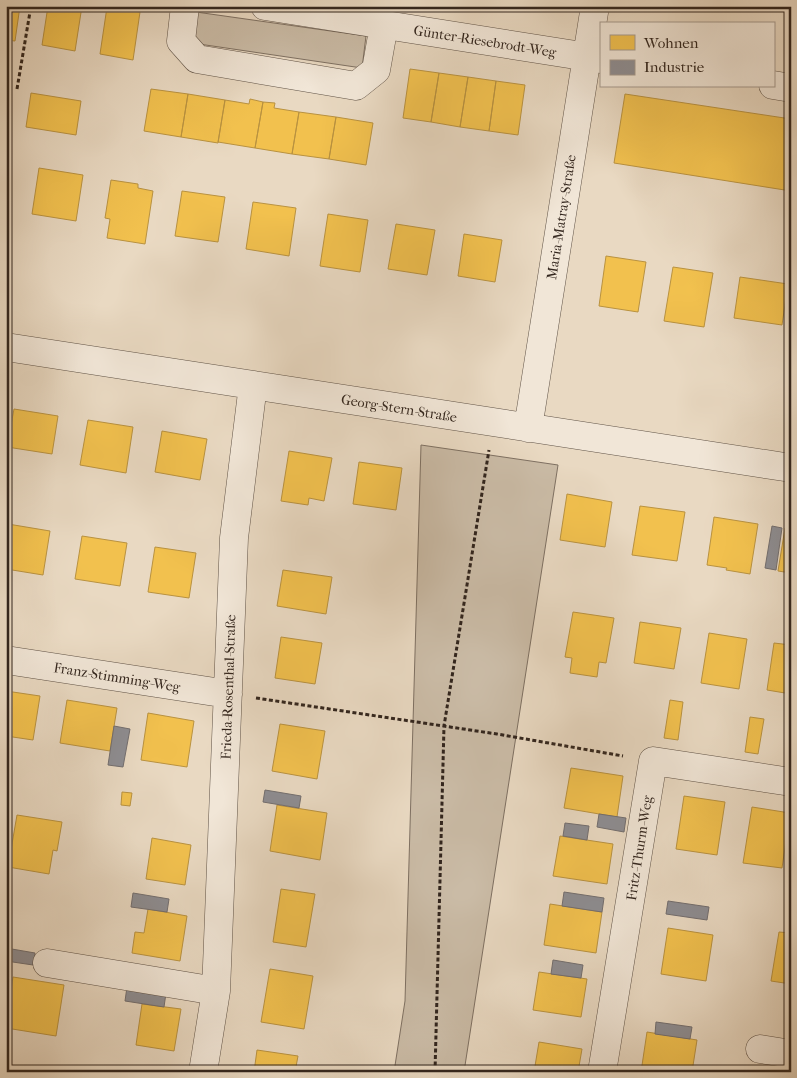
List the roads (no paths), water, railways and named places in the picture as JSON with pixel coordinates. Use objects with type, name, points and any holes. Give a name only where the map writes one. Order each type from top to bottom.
[{"type":"street","points":[[185,6],[181,41],[197,59],[356,86],[376,70],[384,25]]},
{"type":"street","name":"Günter-Riesebrodt-Weg","points":[[265,6],[594,58]]},
{"type":"street","name":"Maria-Matray-Straße","points":[[528,428],[594,58],[594,6]]},
{"type":"street","points":[[774,85],[791,88]]},
{"type":"street","name":"Georg-Stern-Straße","points":[[6,347],[791,468]]},
{"type":"street","name":"Frieda-Rosenthal-Straße","points":[[203,1072],[216,991],[234,538],[253,385]]},
{"type":"street","name":"Franz-Stimming-Weg","points":[[6,660],[228,694]]},
{"type":"street","name":"Fritz-Thurm-Weg","points":[[602,1072],[654,761],[791,782]]},
{"type":"street","points":[[47,963],[216,991]]},
{"type":"street","points":[[760,1049],[791,1054]]}]
